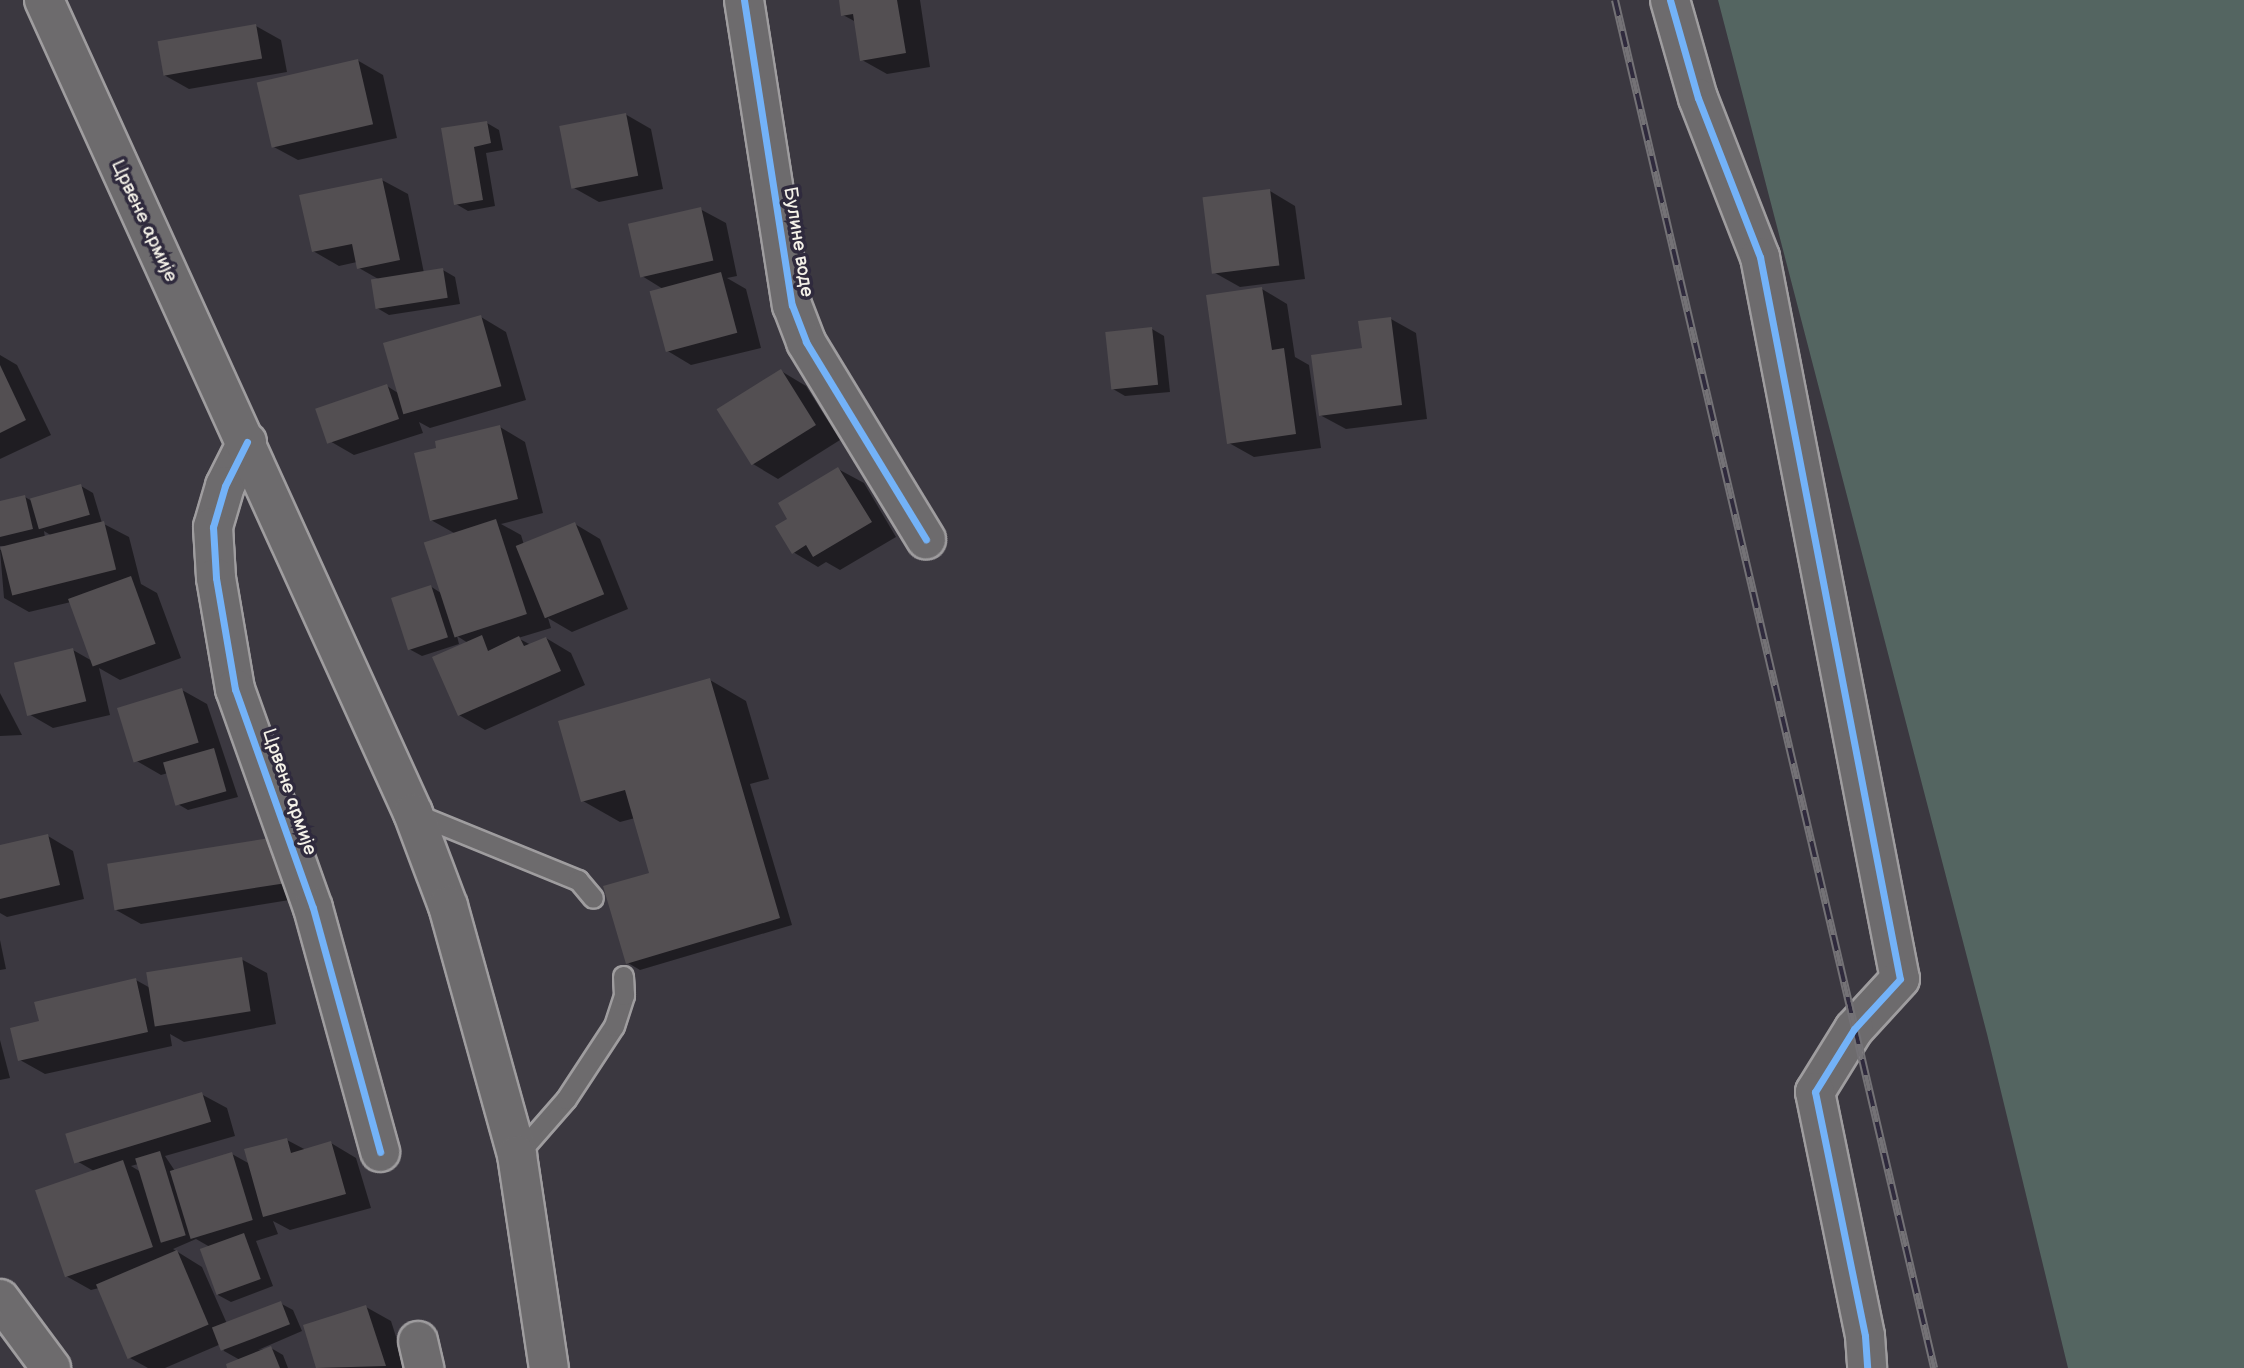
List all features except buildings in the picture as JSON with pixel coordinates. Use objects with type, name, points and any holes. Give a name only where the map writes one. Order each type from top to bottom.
[{"type":"street","name":"Црвене армије","points":[[44,0],[247,442],[413,813],[448,906],[517,1155],[549,1368]]},
{"type":"street","name":"Булине воде","points":[[744,0],[792,305],[806,342],[926,539]]},
{"type":"street","points":[[1671,0],[1698,98],[1760,257],[1900,979],[1854,1029],[1815,1092],[1865,1336],[1867,1368]]},
{"type":"street","name":"Црвене армије","points":[[247,442],[225,486],[213,527],[216,578],[235,689],[313,908],[380,1152]]},
{"type":"street","points":[[0,1299],[51,1368]]},
{"type":"lane","points":[[413,813],[578,880],[593,898]]},
{"type":"lane","points":[[517,1155],[566,1098],[614,1026],[624,995],[623,976]]},
{"type":"shaded area","points":[[1718,0],[2244,0],[2244,1368],[2068,1368],[1987,1034]]},
{"type":"railway","points":[[1615,0],[1934,1368]]},
{"type":"cycle path","points":[[744,0],[792,305],[806,342],[926,539]]},
{"type":"cycle path","points":[[1670,0],[1698,98],[1760,257],[1900,979],[1854,1029],[1815,1092],[1865,1336],[1867,1368]]},
{"type":"cycle path","points":[[247,442],[225,486],[213,527],[216,578],[235,689],[313,908],[380,1152]]}]
